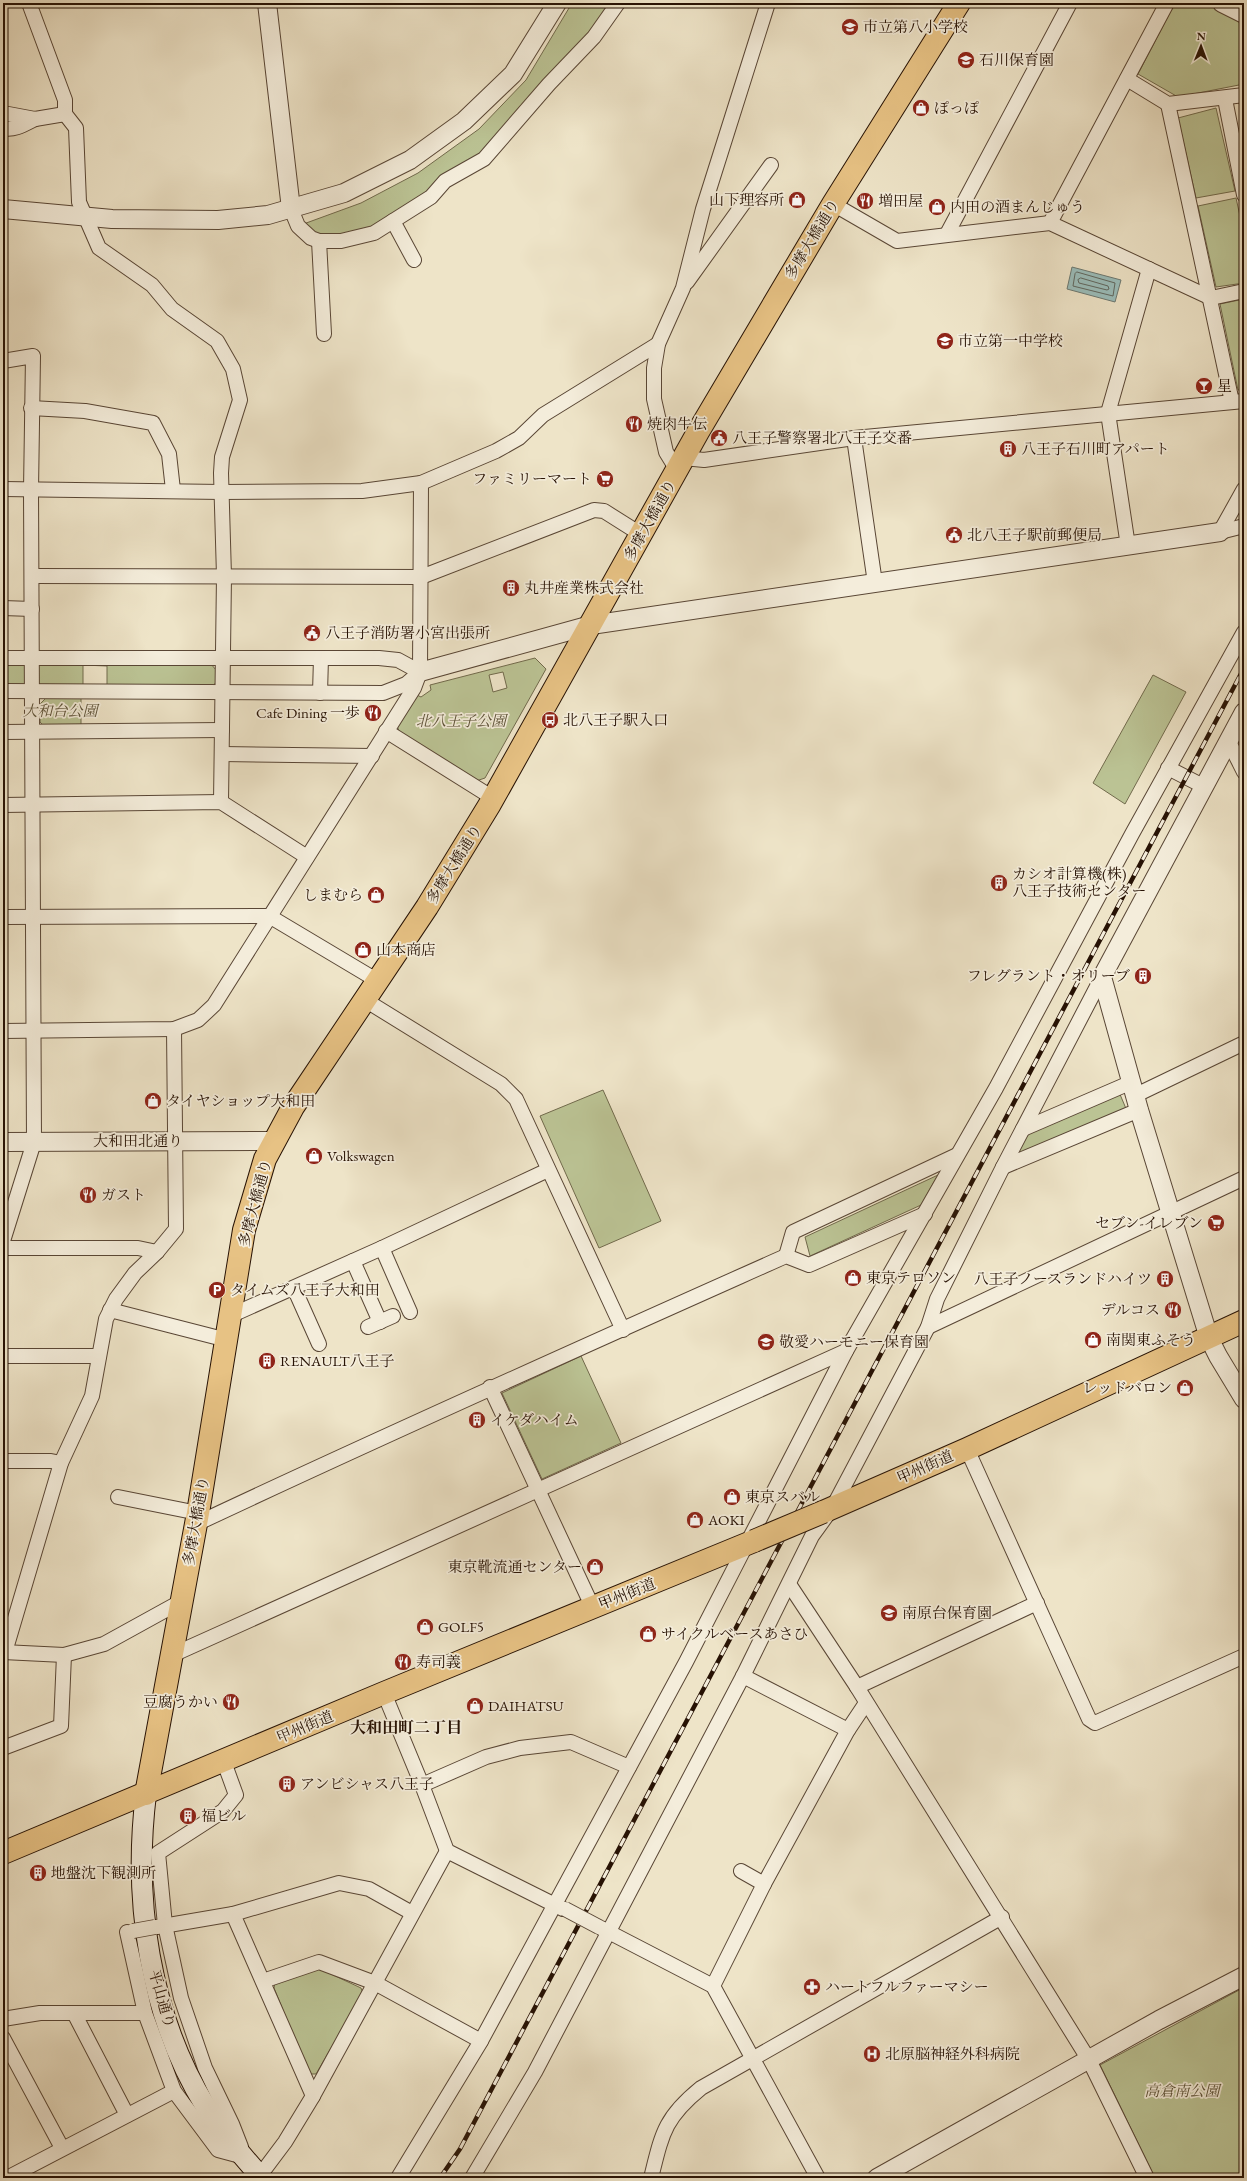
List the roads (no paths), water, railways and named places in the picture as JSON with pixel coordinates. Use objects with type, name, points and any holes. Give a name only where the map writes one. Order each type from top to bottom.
[{"type":"main road","name":"多摩大橋通り","points":[[146,1794],[170,1656],[182,1601],[197,1518],[232,1315],[244,1230],[257,1181],[274,1141],[293,1107],[427,907],[493,798],[681,464],[833,204],[959,3]]},
{"type":"main road","name":"甲州街道","points":[[3,1853],[224,1762],[384,1693],[749,1544],[967,1449],[1244,1321]]},
{"type":"main road","name":"平山通り","points":[[146,1794],[141,1833],[142,1897],[147,1937],[157,1990],[169,2026],[199,2093],[222,2130],[260,2177]]},
{"type":"street","points":[[29,3],[65,100],[65,114],[76,128],[79,202],[99,248],[152,285],[172,309],[217,341],[233,369],[240,400],[222,457],[224,576],[221,802]]},
{"type":"street","points":[[266,3],[290,209],[298,226],[311,238],[319,241],[342,241],[374,232],[431,197],[445,181],[484,159],[549,84],[594,37],[618,3]]},
{"type":"street","points":[[3,209],[135,220],[218,220],[268,215],[344,193],[410,160],[464,121],[513,74],[557,3]]},
{"type":"street","points":[[768,3],[703,209],[683,288],[658,344],[654,368],[654,399],[666,452],[681,464],[854,438],[1238,401],[1211,298],[1168,104]]},
{"type":"street","points":[[947,234],[1070,3]]},
{"type":"street","points":[[1050,223],[1167,3]]},
{"type":"street","points":[[1222,3],[1244,14]]},
{"type":"street","points":[[1127,79],[1168,104],[1225,99],[1244,95]]},
{"type":"street","points":[[1225,99],[1244,195]]},
{"type":"street","points":[[3,112],[35,119]]},
{"type":"street","points":[[3,128],[8,129],[22,126],[35,119],[65,114]]},
{"type":"street","points":[[683,288],[771,165]]},
{"type":"street","points":[[833,204],[897,241],[1050,223],[1211,298],[1244,291]]},
{"type":"street","points":[[393,221],[414,260]]},
{"type":"street","points":[[319,241],[324,334]]},
{"type":"street","points":[[1128,546],[1108,413],[1149,269]]},
{"type":"street","points":[[3,489],[173,490],[222,492],[362,490],[421,483],[496,451],[519,438],[544,415],[658,344]]},
{"type":"street","points":[[3,361],[33,356],[31,408],[31,805],[34,1142],[3,1241]]},
{"type":"street","points":[[31,408],[85,411],[153,423],[169,454],[173,490]]},
{"type":"street","points":[[854,438],[875,583]]},
{"type":"street","points":[[3,1031],[174,1029],[198,1020],[214,1005],[414,688],[420,672],[421,483]]},
{"type":"street","points":[[1224,531],[1244,492]]},
{"type":"street","points":[[32,576],[421,577],[594,510],[604,511],[642,535]]},
{"type":"street","points":[[3,691],[383,693],[406,684],[420,672],[591,625],[1128,546],[1224,531],[1244,526]]},
{"type":"street","points":[[1224,531],[1244,536]]},
{"type":"street","points":[[3,608],[32,608]]},
{"type":"street","points":[[398,2178],[560,1907],[630,1767],[749,1544],[846,1351],[996,1088],[1168,768],[1244,632]]},
{"type":"street","points":[[3,658],[321,658],[398,660],[420,672]]},
{"type":"street","points":[[320,693],[321,658]]},
{"type":"street","points":[[472,2178],[535,2072],[603,1930],[743,1676],[812,1536],[828,1510],[928,1327],[937,1299],[1003,1167],[1102,977],[1244,712]]},
{"type":"street","points":[[3,732],[222,730]]},
{"type":"street","points":[[386,731],[493,798]]},
{"type":"street","points":[[1229,742],[1244,772]]},
{"type":"street","points":[[222,754],[372,756]]},
{"type":"street","points":[[1168,768],[1205,787]]},
{"type":"street","points":[[3,805],[221,802],[307,857]]},
{"type":"street","points":[[3,917],[269,916],[378,981]]},
{"type":"street","points":[[1102,977],[1170,1213],[1209,1338],[1218,1356],[1244,1398]]},
{"type":"street","points":[[365,1000],[501,1084],[516,1098],[623,1330]]},
{"type":"street","points":[[174,1029],[176,1229],[157,1252],[135,1273],[110,1310],[106,1319],[92,1396],[61,1463],[4,1652],[64,1655],[104,1644],[182,1601]]},
{"type":"street","points":[[1003,1167],[1136,1096],[1244,1043]]},
{"type":"street","points":[[1023,1129],[1136,1096]]},
{"type":"street","name":"大和田北通り","points":[[3,1142],[274,1141]]},
{"type":"street","points":[[786,1256],[793,1232],[957,1155]]},
{"type":"street","points":[[232,1315],[382,1248],[548,1170]]},
{"type":"street","points":[[928,1327],[1244,1178]]},
{"type":"street","points":[[118,1497],[197,1518],[490,1387],[623,1330],[786,1256],[809,1265],[924,1214]]},
{"type":"street","points":[[3,1248],[138,1248],[157,1252]]},
{"type":"street","points":[[382,1248],[410,1312]]},
{"type":"street","points":[[353,1261],[374,1324],[393,1316]]},
{"type":"street","points":[[294,1288],[320,1344]]},
{"type":"street","points":[[110,1310],[227,1340]]},
{"type":"street","points":[[170,1656],[846,1351]]},
{"type":"street","points":[[3,1356],[99,1356]]},
{"type":"street","points":[[490,1387],[593,1608]]},
{"type":"street","points":[[967,1449],[1089,1719],[1095,1723],[1244,1656]]},
{"type":"street","points":[[3,1461],[51,1461],[61,1463]]},
{"type":"street","points":[[789,1584],[858,1687],[866,1703],[1002,1918],[1089,2060],[1147,2178]]},
{"type":"street","points":[[858,1687],[1037,1603]]},
{"type":"street","points":[[3,1748],[61,1726],[64,1655]]},
{"type":"street","points":[[743,1676],[848,1730]]},
{"type":"street","points":[[384,1693],[422,1785],[447,1851],[560,1907],[713,1986],[818,2178]]},
{"type":"street","points":[[713,1986],[764,1884],[848,1730],[866,1703]]},
{"type":"street","points":[[422,1785],[486,1757],[520,1748],[571,1742],[630,1767]]},
{"type":"street","points":[[224,1762],[236,1795],[223,1811],[158,1853],[160,1926],[181,1998],[205,2068],[232,2124],[245,2157]]},
{"type":"street","points":[[260,2177],[285,2142],[313,2096],[412,1912],[447,1851]]},
{"type":"street","points":[[741,1871],[764,1884]]},
{"type":"street","points":[[245,2157],[218,2150],[174,2091],[145,2013],[130,1931],[233,1914],[339,1883],[369,1889],[412,1912]]},
{"type":"street","points":[[233,1914],[313,2096]]},
{"type":"street","points":[[651,2178],[664,2131],[683,2103],[702,2088],[1002,1918]]},
{"type":"street","points":[[263,1981],[319,1962],[375,1983],[481,2041]]},
{"type":"street","points":[[877,2178],[1244,1976]]},
{"type":"street","points":[[74,2013],[127,2115]]},
{"type":"street","points":[[3,2019],[40,2014],[145,2013]]},
{"type":"street","points":[[3,2038],[62,2148]]},
{"type":"street","points":[[3,2174],[7,2178],[174,2091]]},
{"type":"water","points":[[1072,267],[1121,280],[1115,302],[1067,289]]},
{"type":"railway","points":[[440,2178],[460,2149],[1244,668]]},
{"type":"place","name":"市立第八小学校","points":[[850,27]]},
{"type":"place","name":"石川保育園","points":[[966,60]]},
{"type":"place","name":"ぽっぽ","points":[[921,108]]},
{"type":"place","name":"山下理容所","points":[[797,200]]},
{"type":"place","name":"増田屋","points":[[865,201]]},
{"type":"place","name":"内田の酒まんじゅう","points":[[937,207]]},
{"type":"place","name":"市立第一中学校","points":[[945,341]]},
{"type":"place","name":"星","points":[[1204,386]]},
{"type":"place","name":"焼肉牛伝","points":[[634,424]]},
{"type":"place","name":"八王子警察署北八王子交番","points":[[719,438]]},
{"type":"place","name":"八王子石川町アパート","points":[[1008,449]]},
{"type":"place","name":"ファミリーマート","points":[[605,479]]},
{"type":"place","name":"北八王子駅前郵便局","points":[[954,535]]},
{"type":"place","name":"丸井産業株式会社","points":[[511,588]]},
{"type":"place","name":"八王子消防署小宮出張所","points":[[312,633]]},
{"type":"place","name":"Cafe Dining 一歩","points":[[373,713]]},
{"type":"place","name":"北八王子駅入口","points":[[550,720]]},
{"type":"place","name":"カシオ計算機(株) 八王子技術センター","points":[[999,883]]},
{"type":"place","name":"しまむら","points":[[376,895]]},
{"type":"place","name":"山本商店","points":[[363,950]]},
{"type":"place","name":"フレグラント・オリーブ","points":[[1143,976]]},
{"type":"place","name":"タイヤショップ大和田","points":[[153,1101]]},
{"type":"place","name":"Volkswagen","points":[[314,1156]]},
{"type":"place","name":"ガスト","points":[[88,1195]]},
{"type":"place","name":"セブン-イレブン","points":[[1216,1223]]},
{"type":"place","name":"東京テロソン","points":[[853,1278]]},
{"type":"place","name":"八王子ノースランドハイツ","points":[[1165,1279]]},
{"type":"place","name":"タイムズ八王子大和田","points":[[217,1290]]},
{"type":"place","name":"デルコス","points":[[1173,1310]]},
{"type":"place","name":"南関東ふそう","points":[[1093,1340]]},
{"type":"place","name":"敬愛ハーモニー保育園","points":[[766,1342]]},
{"type":"place","name":"RENAULT八王子","points":[[267,1361]]},
{"type":"place","name":"レッドバロン","points":[[1185,1388]]},
{"type":"place","name":"イケダハイム","points":[[477,1420]]},
{"type":"place","name":"東京スバル","points":[[732,1497]]},
{"type":"place","name":"AOKI","points":[[695,1520]]},
{"type":"place","name":"東京靴流通センター","points":[[595,1567]]},
{"type":"place","name":"南原台保育園","points":[[889,1613]]},
{"type":"place","name":"GOLF5","points":[[425,1627]]},
{"type":"place","name":"サイクルベースあさひ","points":[[648,1634]]},
{"type":"place","name":"寿司義","points":[[403,1662]]},
{"type":"place","name":"豆腐うかい","points":[[231,1702]]},
{"type":"place","name":"DAIHATSU","points":[[475,1706]]},
{"type":"place","name":"アンビシャス八王子","points":[[287,1784]]},
{"type":"place","name":"福ビル","points":[[188,1816]]},
{"type":"place","name":"地盤沈下観測所","points":[[38,1873]]},
{"type":"place","name":"ハートフルファーマシー","points":[[812,1987]]},
{"type":"place","name":"北原脳神経外科病院","points":[[872,2054]]},
{"type":"district","name":"大和田町二丁目","points":[[406,1727]]},
{"type":"park label","name":"大和台公園","points":[[60,711]]},
{"type":"park label","name":"北八王子公園","points":[[461,721]]},
{"type":"park label","name":"高倉南公園","points":[[1182,2091]]}]
